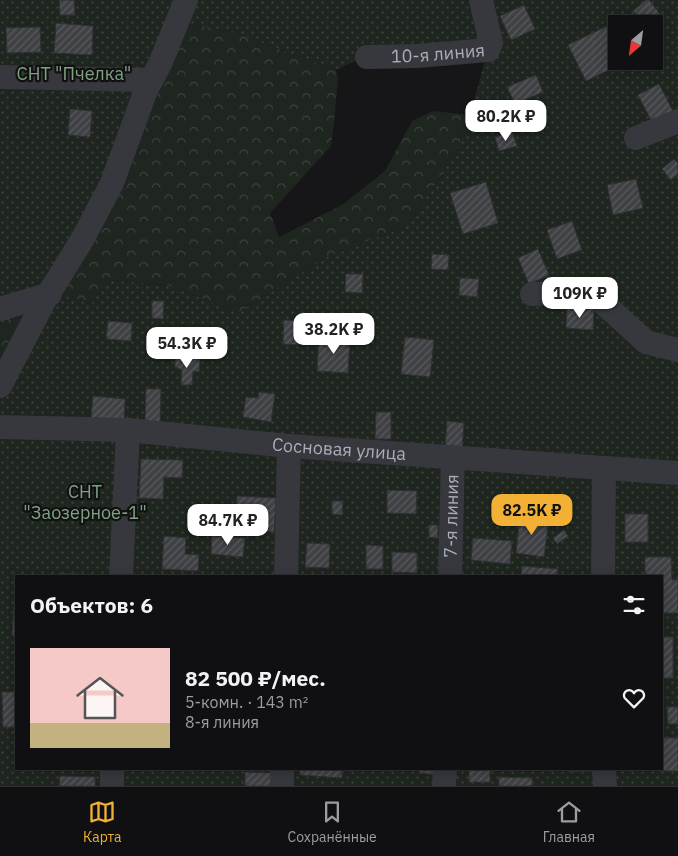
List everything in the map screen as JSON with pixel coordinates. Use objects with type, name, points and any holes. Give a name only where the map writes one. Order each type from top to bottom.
[{"type":"street","points":[[0,386],[43,303],[82,240],[112,183],[146,90],[179,20],[186,0]]},
{"type":"street","name":"10-я линия","points":[[367,58],[488,50],[491,43],[482,0]]},
{"type":"street","points":[[0,77],[151,80]]},
{"type":"street","points":[[636,138],[678,120]]},
{"type":"street","points":[[532,294],[588,293],[601,301],[646,342],[678,350]]},
{"type":"street","points":[[0,309],[50,294]]},
{"type":"street","name":"Сосновая улица","points":[[0,427],[128,430],[290,446],[678,473]]},
{"type":"street","points":[[121,575],[128,430]]},
{"type":"street","points":[[286,575],[290,446]]},
{"type":"street","name":"7-я линия","points":[[450,575],[453,456]]},
{"type":"street","points":[[603,575],[604,468]]},
{"type":"street","points":[[112,770],[112,786]]},
{"type":"street","points":[[282,770],[282,786]]},
{"type":"street","points":[[444,786],[445,770]]},
{"type":"street","points":[[604,770],[605,786]]},
{"type":"green space","points":[[0,0],[678,0],[678,786],[0,786],[0,378],[39,302],[0,313]],"holes":[[[179,21],[236,33],[336,70],[361,58],[488,50],[470,115],[457,150],[409,225],[327,257],[238,313],[167,285],[107,280],[91,304],[52,291]]]},
{"type":"green space","points":[[179,21],[236,33],[336,70],[338,78],[331,146],[270,213],[279,237],[342,205],[385,171],[412,121],[433,111],[470,115],[457,150],[409,225],[327,257],[238,313],[167,285],[108,280],[91,304],[51,291]]},
{"type":"green space","points":[[39,302],[0,378],[0,313]]},
{"type":"building","points":[[59,0],[74,0],[75,15],[60,15]]},
{"type":"building","points":[[646,0],[649,0],[660,14],[636,15],[633,11]]},
{"type":"building","points":[[524,5],[535,29],[511,40],[500,16]]},
{"type":"building","points":[[56,23],[93,26],[92,55],[54,53]]},
{"type":"building","points":[[607,26],[609,70],[586,81],[568,45]]},
{"type":"building","points":[[40,27],[41,52],[7,53],[6,28]]},
{"type":"building","points":[[536,75],[543,92],[515,104],[507,87]]},
{"type":"building","points":[[659,84],[674,113],[653,124],[638,95]]},
{"type":"building","points":[[70,109],[92,111],[90,137],[68,135]]},
{"type":"building","points":[[512,132],[517,146],[499,151],[495,137]]},
{"type":"building","points":[[674,159],[678,163],[678,174],[671,180],[662,169]]},
{"type":"building","points":[[636,179],[643,208],[613,215],[607,185]]},
{"type":"building","points":[[486,182],[498,223],[463,234],[450,193]]},
{"type":"building","points":[[572,221],[582,250],[557,259],[547,230]]},
{"type":"building","points":[[538,249],[549,275],[529,284],[518,258]]},
{"type":"building","points":[[432,254],[449,255],[448,270],[431,269]]},
{"type":"building","points":[[346,274],[363,274],[362,293],[345,292]]},
{"type":"building","points":[[460,278],[479,279],[477,297],[459,295]]},
{"type":"building","points":[[152,301],[164,301],[163,319],[152,318]]},
{"type":"building","points":[[567,308],[594,309],[593,330],[566,328]]},
{"type":"building","points":[[284,320],[299,321],[298,345],[283,344]]},
{"type":"building","points":[[108,321],[132,323],[131,341],[106,339]]},
{"type":"building","points":[[319,337],[350,338],[348,373],[317,371]]},
{"type":"building","points":[[405,337],[434,340],[430,377],[401,374]]},
{"type":"building","points":[[175,358],[200,359],[199,372],[193,371],[192,385],[181,385],[182,370],[175,367]]},
{"type":"building","points":[[146,389],[161,389],[160,422],[145,422]]},
{"type":"building","points":[[259,392],[275,394],[271,422],[243,417],[246,397],[258,398]]},
{"type":"building","points":[[93,396],[125,399],[124,420],[91,418]]},
{"type":"building","points":[[376,412],[391,412],[391,439],[375,439]]},
{"type":"building","points":[[447,421],[464,423],[462,450],[445,448]]},
{"type":"building","points":[[141,459],[183,460],[182,478],[164,477],[163,499],[139,498]]},
{"type":"building","points":[[387,490],[417,491],[416,514],[387,513]]},
{"type":"building","points":[[237,496],[276,498],[274,532],[235,529]]},
{"type":"building","points":[[332,501],[343,501],[342,515],[332,514]]},
{"type":"building","points":[[625,514],[648,514],[648,542],[625,542]]},
{"type":"building","points":[[520,515],[549,518],[544,557],[516,553]]},
{"type":"building","points":[[429,525],[438,525],[438,538],[429,537]]},
{"type":"building","points":[[564,530],[568,536],[557,544],[553,538]]},
{"type":"building","points":[[164,536],[186,538],[185,554],[199,555],[198,571],[162,569]]},
{"type":"building","points":[[212,536],[245,538],[243,557],[211,554]]},
{"type":"building","points":[[473,538],[512,541],[510,564],[471,560]]},
{"type":"building","points":[[307,543],[330,544],[329,568],[305,567]]},
{"type":"building","points":[[366,545],[383,546],[383,569],[366,569]]},
{"type":"building","points":[[392,552],[417,553],[417,573],[392,572]]},
{"type":"building","points":[[645,557],[671,557],[672,580],[678,579],[678,613],[663,613],[663,575],[645,575]]},
{"type":"building","points":[[522,566],[558,569],[557,575],[521,575]]},
{"type":"building","points":[[59,573],[96,575],[58,575]]},
{"type":"building","points":[[15,589],[15,636],[12,636]]},
{"type":"building","points":[[663,637],[673,637],[673,678],[663,678]]},
{"type":"building","points":[[2,692],[15,692],[15,727],[3,727]]},
{"type":"building","points":[[667,707],[678,707],[678,724],[668,724]]},
{"type":"building","points":[[663,738],[678,738],[678,771],[659,771],[663,770]]},
{"type":"building","points":[[300,770],[342,770],[342,778],[300,775]]},
{"type":"building","points":[[420,770],[440,770],[439,775],[419,773]]},
{"type":"building","points":[[469,770],[490,770],[490,782],[469,782]]},
{"type":"building","points":[[569,770],[592,770],[592,771],[569,772]]},
{"type":"building","points":[[245,772],[272,773],[271,786],[245,786]]},
{"type":"building","points":[[60,776],[95,777],[95,786],[59,786]]},
{"type":"building","points":[[499,777],[532,778],[532,786],[499,786]]},
{"type":"park label","name":"СНТ \"Пчелка\"","points":[[74,74]]},
{"type":"park label","name":"СНТ \"Заозерное-1\"","points":[[85,502]]}]
